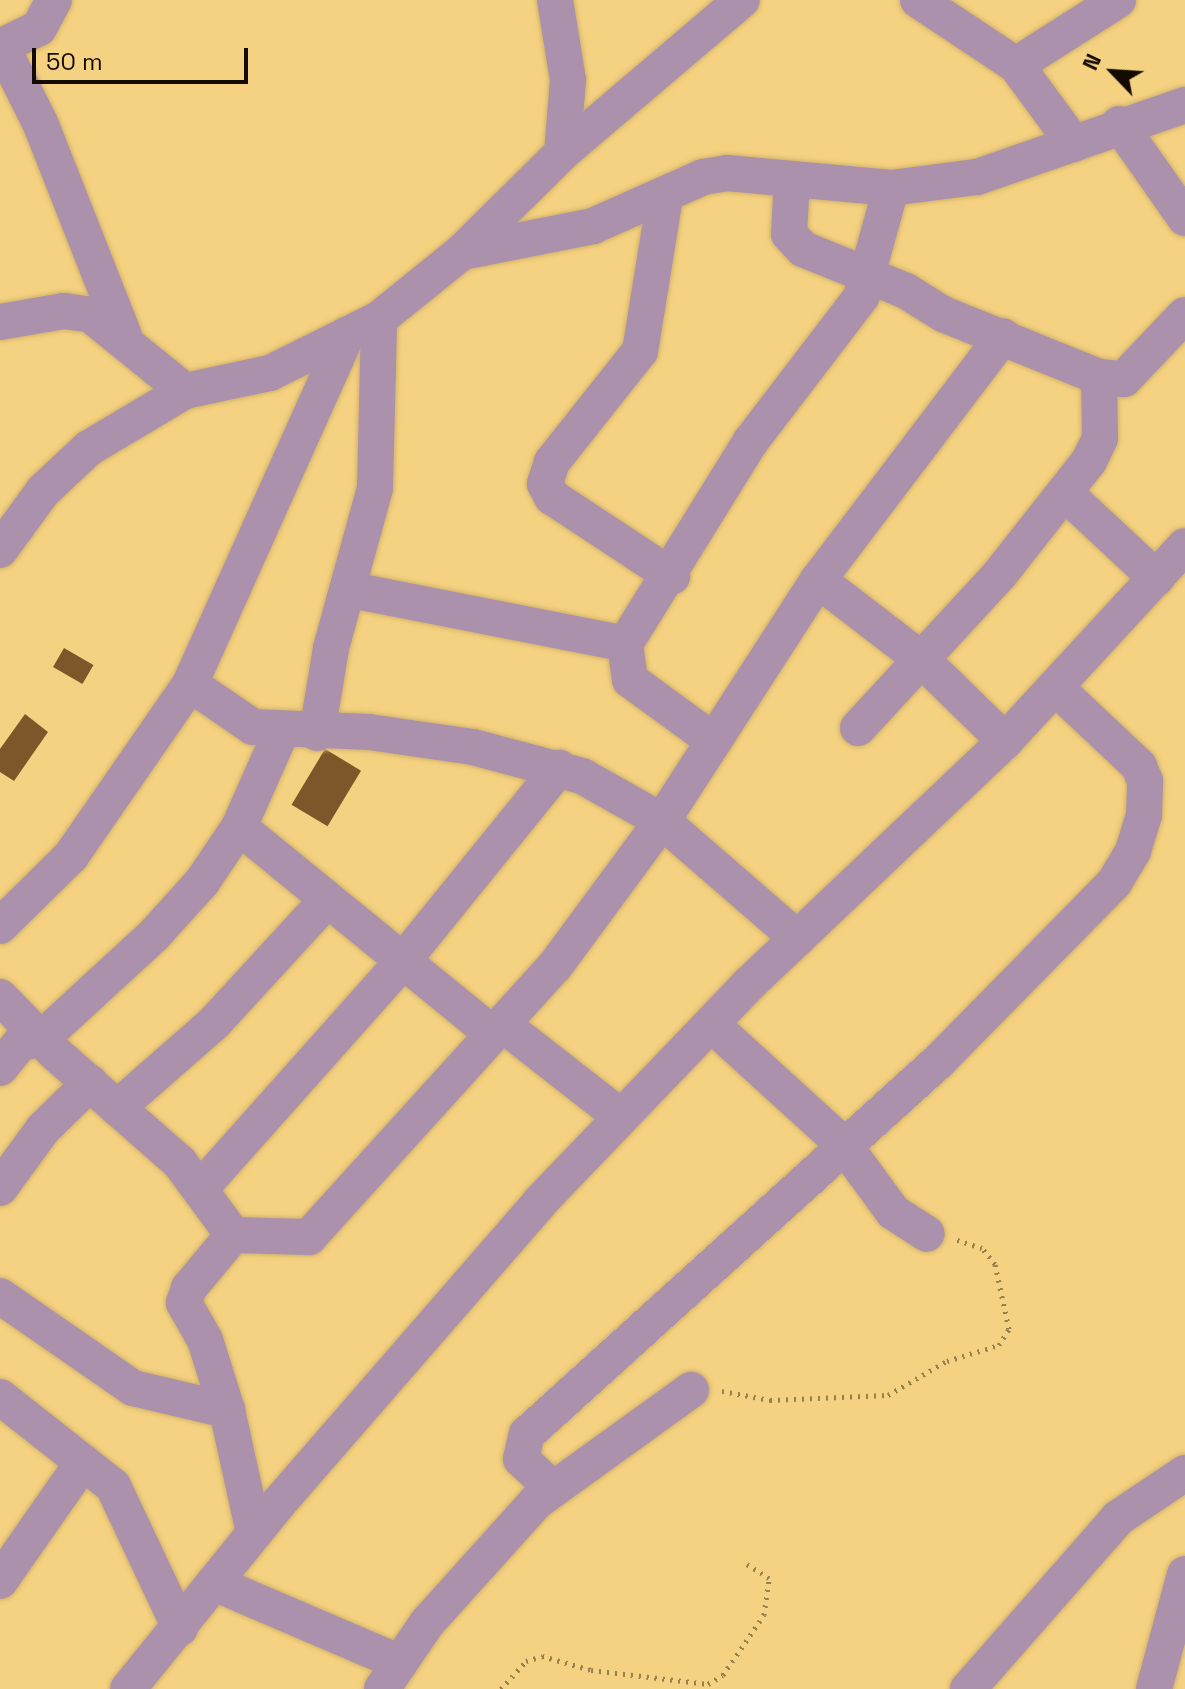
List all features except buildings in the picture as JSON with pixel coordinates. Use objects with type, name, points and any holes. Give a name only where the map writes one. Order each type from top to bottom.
[{"type":"street","points":[[54,0],[39,28],[1,47],[41,125],[124,336]]},
{"type":"street","points":[[555,0],[568,80],[562,153]]},
{"type":"street","points":[[0,550],[43,491],[89,448],[185,391],[270,373],[379,319],[462,252],[562,153],[742,0]]},
{"type":"street","points":[[918,0],[1016,65],[1074,144]]},
{"type":"street","points":[[1016,65],[1118,0]]},
{"type":"street","points":[[462,252],[593,226],[665,197],[703,177],[727,173],[891,188],[1006,170],[1119,124],[1185,105]]},
{"type":"street","points":[[1119,124],[1185,218]]},
{"type":"street","points":[[792,180],[789,234],[807,251],[867,274],[943,314],[1099,377],[1124,379],[1185,315]]},
{"type":"street","points":[[711,739],[630,680],[625,644],[672,576],[751,441],[848,317],[867,274],[891,188]]},
{"type":"street","points":[[665,197],[640,351],[552,462],[545,484],[552,497],[672,576]]},
{"type":"street","points":[[0,322],[64,311],[91,315],[124,336],[185,391]]},
{"type":"street","points":[[317,733],[331,648],[351,590],[375,488],[379,319]]},
{"type":"street","points":[[0,926],[71,856],[190,684],[347,335]]},
{"type":"street","points":[[233,1235],[309,1237],[555,966],[662,821],[711,739],[818,580],[1003,336]]},
{"type":"street","points":[[858,728],[1000,574],[1065,493],[1100,438],[1099,377]]},
{"type":"street","points":[[1065,493],[1156,578]]},
{"type":"street","points":[[133,1687],[254,1533],[433,1321],[621,1117],[797,938],[1005,741],[1185,546]]},
{"type":"street","points":[[818,580],[921,659],[1005,741]]},
{"type":"street","points":[[351,590],[625,644]]},
{"type":"street","points":[[190,684],[232,716],[253,727],[281,732],[369,732],[458,745],[559,768],[662,821],[797,938]]},
{"type":"street","points":[[553,1489],[521,1459],[527,1434],[1030,972],[1114,883],[1133,851],[1146,796],[1139,766],[1056,688]]},
{"type":"street","points":[[0,1068],[20,1043],[41,1039],[154,935],[202,882],[239,827],[281,732]]},
{"type":"street","points":[[200,1189],[402,962],[559,768]]},
{"type":"street","points":[[239,827],[402,962],[621,1117]]},
{"type":"street","points":[[117,1108],[214,1023],[326,901]]},
{"type":"street","points":[[0,997],[41,1039],[180,1163],[233,1235]]},
{"type":"street","points":[[711,1024],[844,1145],[893,1212],[927,1234]]},
{"type":"street","points":[[0,1188],[28,1146],[90,1083]]},
{"type":"street","points":[[233,1235],[189,1288],[184,1303],[205,1340],[227,1410],[254,1533]]},
{"type":"street","points":[[0,1296],[133,1388],[227,1410]]},
{"type":"street","points":[[214,1583],[390,1676],[435,1614],[553,1489],[691,1390]]},
{"type":"street","points":[[0,1397],[113,1486],[180,1628]]},
{"type":"street","points":[[0,1581],[83,1462]]},
{"type":"street","points":[[968,1689],[1118,1518],[1185,1473]]},
{"type":"street","points":[[1154,1689],[1185,1574]]},
{"type":"path","points":[[691,1390],[706,1388],[770,1400],[888,1395],[947,1361],[999,1345],[1009,1329],[995,1264],[970,1241],[927,1234]]},
{"type":"path","points":[[501,1689],[526,1661],[542,1656],[591,1670],[708,1684],[723,1675],[764,1615],[769,1578],[747,1564]]}]
